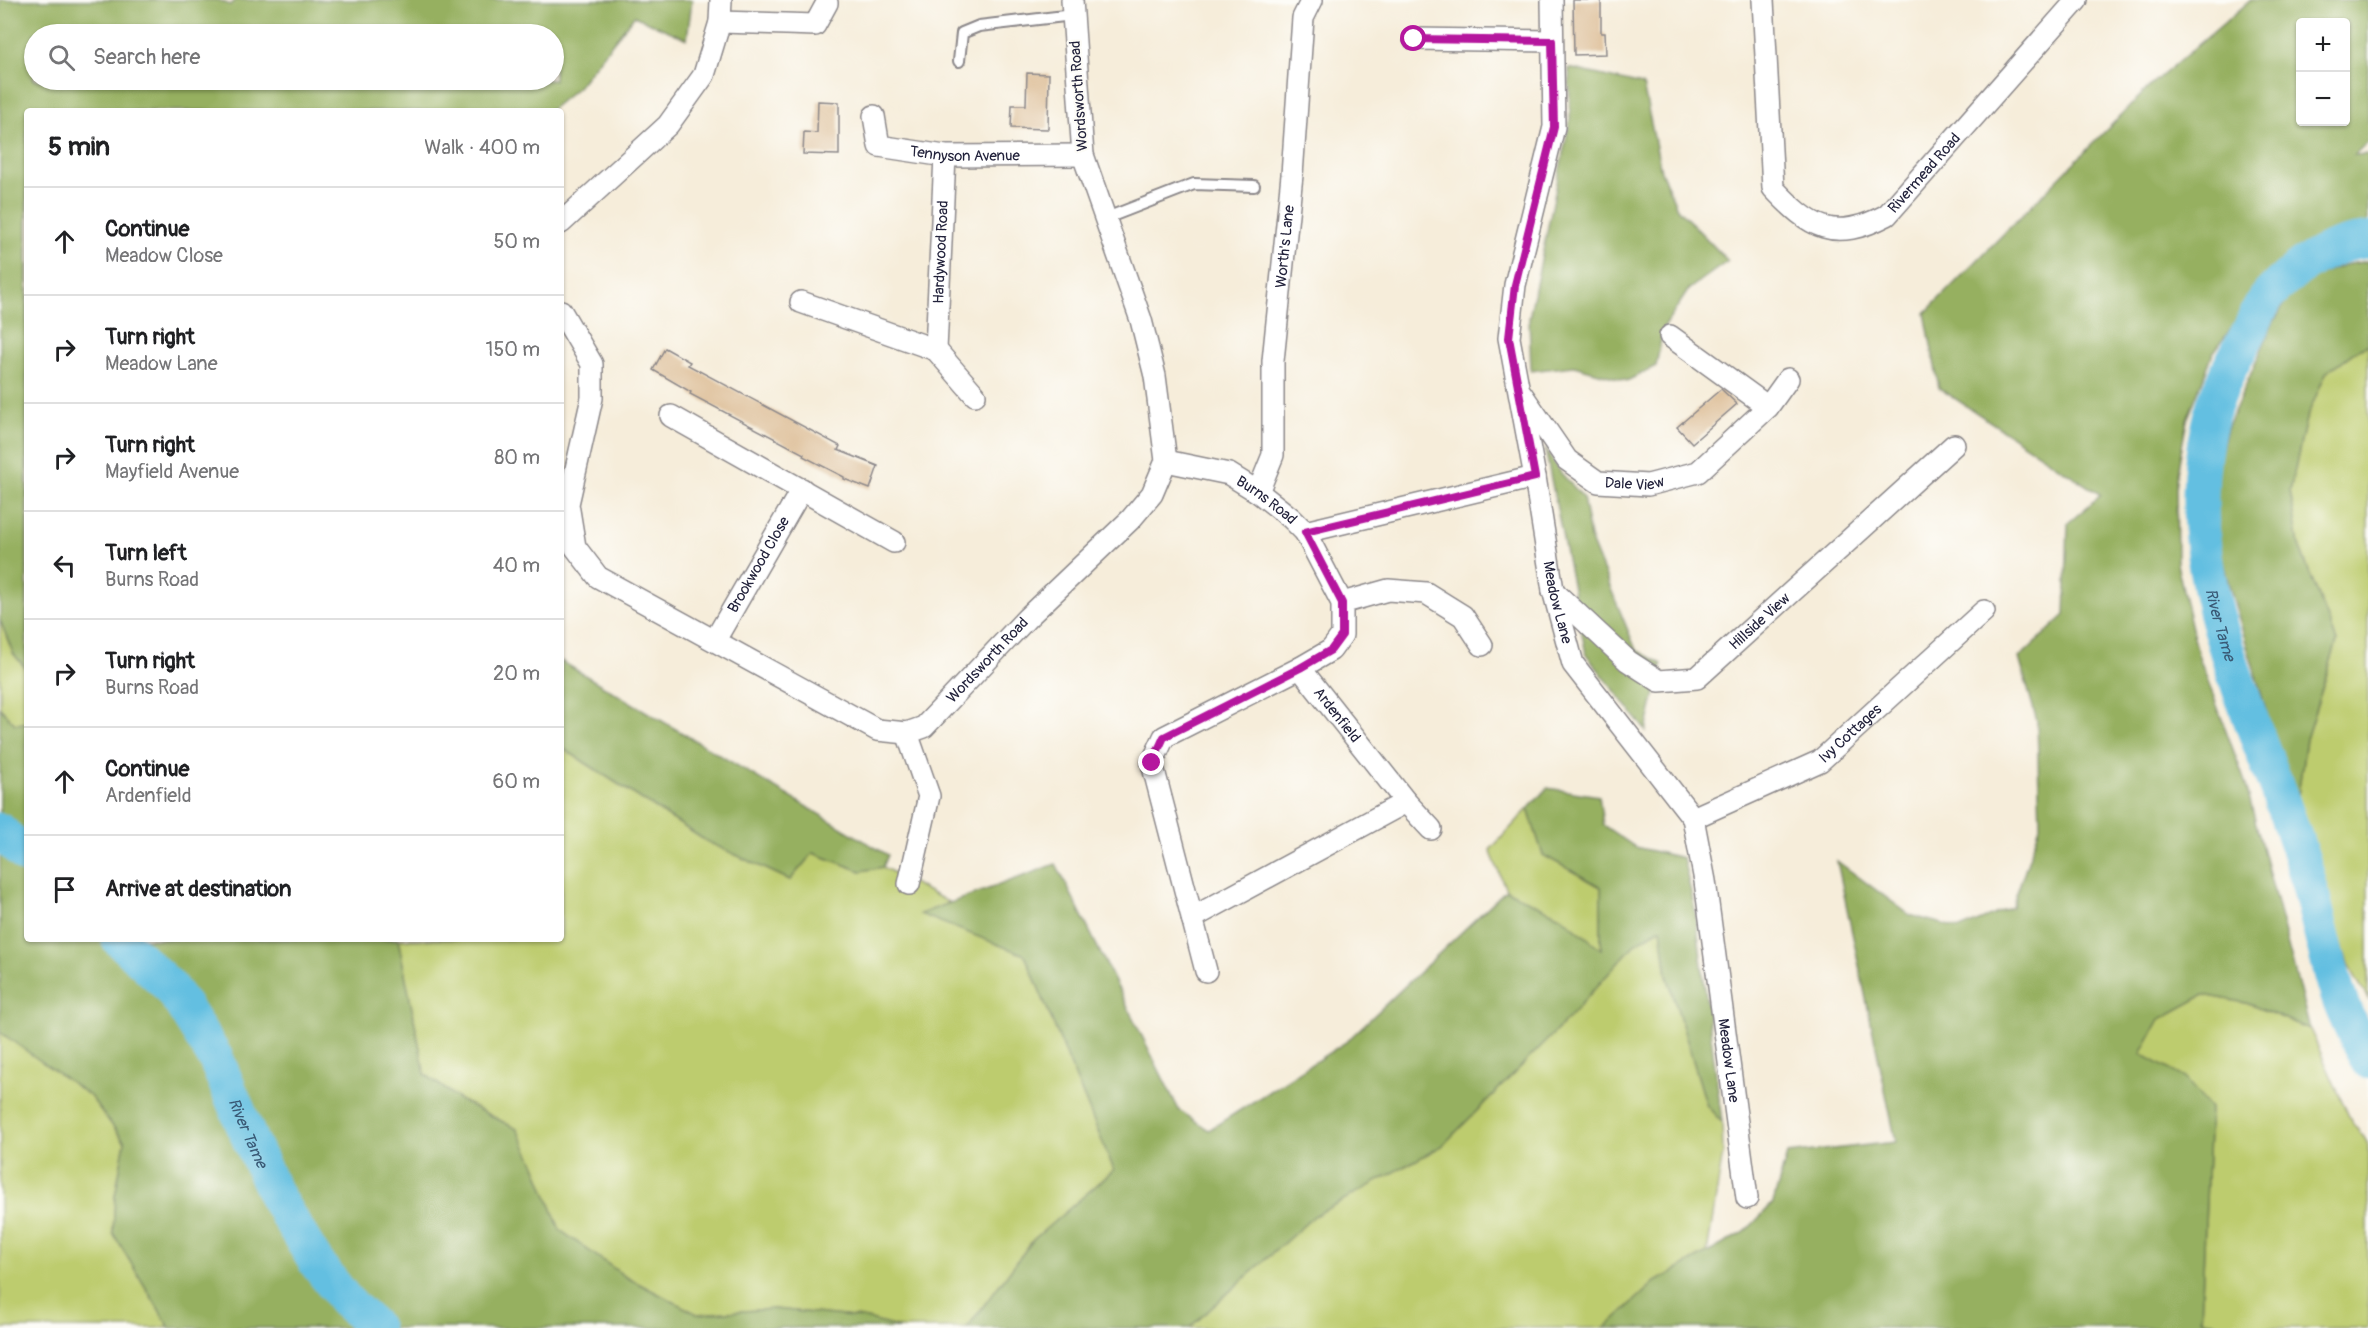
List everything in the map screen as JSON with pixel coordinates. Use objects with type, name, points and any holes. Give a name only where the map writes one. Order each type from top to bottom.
[{"type":"street","points":[[564,220],[668,125],[704,75],[720,22],[721,0]]},
{"type":"street","name":"Worth's Lane","points":[[1258,492],[1274,455],[1275,339],[1292,175],[1303,18],[1312,0]]},
{"type":"street","name":"Meadow Lane","points":[[1552,0],[1554,127],[1515,285],[1509,338],[1553,590],[1573,664],[1694,818],[1706,881],[1747,1198]]},
{"type":"street","name":"Rivermead Road","points":[[1763,0],[1773,188],[1798,214],[1810,222],[1839,229],[1858,227],[1887,215],[2077,0]]},
{"type":"street","points":[[720,22],[815,25],[827,3]]},
{"type":"street","name":"Wordsworth Road","points":[[906,733],[924,727],[939,714],[1027,618],[1131,519],[1152,494],[1166,461],[1155,376],[1142,320],[1083,155],[1072,8]]},
{"type":"street","points":[[1414,39],[1552,41]]},
{"type":"street","name":"Tennyson Avenue","points":[[874,116],[879,146],[945,156],[1083,155]]},
{"type":"street","name":"Hardywood Road","points":[[936,350],[945,156]]},
{"type":"street","points":[[801,302],[936,350],[975,394]]},
{"type":"street","points":[[564,316],[592,364],[592,399],[568,504],[575,547],[598,577],[877,729],[906,733],[929,796],[909,884]]},
{"type":"street","points":[[1670,336],[1768,407]]},
{"type":"street","name":"Dale View","points":[[1518,391],[1525,396],[1567,460],[1598,482],[1647,485],[1698,472],[1768,407],[1788,379]]},
{"type":"street","points":[[671,416],[894,542]]},
{"type":"street","name":"Hillside View","points":[[1553,590],[1628,661],[1659,681],[1697,678],[1954,445]]},
{"type":"street","name":"Burns Road","points":[[1166,461],[1229,474],[1258,492],[1305,532],[1342,603],[1342,635],[1331,650],[1300,668]]},
{"type":"street","points":[[1305,532],[1535,477]]},
{"type":"street","name":"Brookwood Close","points":[[715,640],[802,489]]},
{"type":"street","points":[[1342,603],[1388,590],[1426,593],[1463,616],[1482,645]]},
{"type":"street","name":"Ivy Cottages","points":[[1694,818],[1820,761],[1984,611]]},
{"type":"street","points":[[1206,971],[1152,763],[1164,737],[1300,668]]},
{"type":"street","name":"Ardenfield","points":[[1300,668],[1431,829]]},
{"type":"street","points":[[1192,918],[1407,802]]},
{"type":"lane","points":[[959,61],[962,33],[979,26],[1072,8]]},
{"type":"lane","points":[[1104,219],[1194,184],[1254,186]]},
{"type":"green space","points":[[0,0],[218,0],[231,5],[235,0],[692,0],[687,39],[634,16],[578,87],[553,108],[24,108],[24,666],[13,653],[0,620]]},
{"type":"green space","points":[[2251,0],[2368,0],[2368,142],[2354,155],[2368,154],[2368,231],[2326,237],[2292,256],[2257,293],[2213,353],[2187,420],[2176,479],[2177,564],[2198,654],[2245,782],[2310,1029],[2246,1003],[2204,995],[2160,1019],[2141,1054],[2185,1078],[2210,1108],[2201,1319],[2235,1328],[1605,1328],[1655,1282],[1745,1232],[1773,1203],[1787,1154],[1896,1142],[1837,861],[1910,915],[1960,929],[2012,907],[2040,826],[2037,721],[2019,658],[2065,615],[2068,523],[2101,495],[1939,388],[1925,313],[2151,85]]},
{"type":"green space","points":[[1569,68],[1643,85],[1661,171],[1677,208],[1728,261],[1689,289],[1663,329],[1656,366],[1627,381],[1574,366],[1531,371],[1529,318],[1570,120]]},
{"type":"green space","points":[[2368,261],[2368,345],[2360,348],[2326,373],[2306,419],[2290,491],[2299,546],[2337,642],[2306,739],[2297,802],[2284,771],[2215,532],[2215,476],[2227,428],[2273,323],[2291,293],[2314,276],[2344,265]]},
{"type":"green space","points":[[2368,345],[2368,999],[2348,964],[2297,802],[2306,739],[2337,642],[2299,546],[2290,491],[2306,419],[2326,373],[2360,348]]},
{"type":"green space","points":[[1545,449],[1561,473],[1583,497],[1590,538],[1636,650],[1662,664],[1646,731],[1586,654]]},
{"type":"green space","points":[[0,620],[13,653],[24,666],[24,723],[15,724],[0,708]]},
{"type":"green space","points":[[564,663],[888,855],[883,867],[861,871],[813,853],[790,880],[706,841],[564,749]]},
{"type":"green space","points":[[0,708],[15,724],[24,723],[24,942],[399,942],[425,1074],[460,1100],[517,1129],[535,1165],[560,1230],[626,1277],[697,1314],[774,1309],[863,1318],[900,1328],[170,1328],[113,1233],[115,1196],[125,1142],[90,1096],[0,1032]]},
{"type":"green space","points":[[564,749],[706,841],[790,880],[813,853],[861,871],[883,867],[950,903],[921,914],[1025,955],[1114,1170],[1033,1240],[967,1328],[900,1328],[863,1318],[774,1309],[697,1314],[626,1277],[560,1230],[535,1165],[517,1129],[460,1100],[425,1074],[399,942],[564,942]]},
{"type":"green space","points":[[1547,788],[1599,796],[1603,825],[1635,847],[1683,858],[1695,910],[1722,1122],[1707,1106],[1667,975],[1661,928],[1636,943],[1563,1024],[1442,1146],[1314,1216],[1189,1328],[967,1328],[1033,1240],[1114,1170],[1025,955],[920,914],[1056,864],[1179,1110],[1209,1130],[1346,1042],[1506,890],[1560,916],[1601,949],[1601,887],[1543,855],[1528,809]]},
{"type":"green space","points":[[1528,809],[1543,855],[1601,887],[1601,950],[1560,916],[1506,890],[1490,850]]},
{"type":"green space","points":[[1661,928],[1667,975],[1707,1106],[1722,1122],[1723,1153],[1707,1253],[1655,1282],[1605,1328],[1189,1328],[1314,1216],[1442,1146],[1563,1024],[1636,943]]},
{"type":"green space","points":[[2204,995],[2246,1003],[2310,1029],[2352,1123],[2368,1142],[2368,1328],[2235,1328],[2201,1319],[2210,1108],[2141,1054],[2160,1019]]},
{"type":"green space","points":[[0,1032],[90,1096],[125,1142],[115,1196],[113,1233],[170,1328],[0,1328]]},
{"type":"building","points":[[1573,0],[1601,0],[1601,33],[1605,33],[1606,54],[1574,55]]},
{"type":"building","points":[[1027,73],[1049,74],[1048,129],[1011,128],[1012,105],[1026,105]]},
{"type":"building","points":[[818,101],[839,102],[839,155],[803,154],[804,132],[817,133]]},
{"type":"building","points":[[665,348],[690,362],[688,365],[840,446],[838,450],[878,466],[870,489],[844,479],[803,456],[804,454],[690,394],[691,392],[653,370]]},
{"type":"building","points":[[1721,389],[1737,404],[1692,443],[1677,427]]},
{"type":"waterway","name":"River Tame","points":[[2368,240],[2340,246],[2314,258],[2290,275],[2266,299],[2218,394],[2211,416],[2201,473],[2202,530],[2210,586],[2224,642],[2302,859],[2339,998],[2368,1061]]},
{"type":"waterway","name":"River Tame","points":[[0,831],[24,853]]},
{"type":"waterway","name":"River Tame","points":[[122,942],[168,985],[180,1001],[216,1059],[277,1198],[316,1262],[346,1301],[375,1328]]},
{"type":"route","points":[[1152,763],[1164,737],[1300,668],[1331,650],[1342,635],[1342,603],[1305,532],[1535,477],[1509,338],[1515,285],[1554,127],[1552,41],[1414,39]]}]
